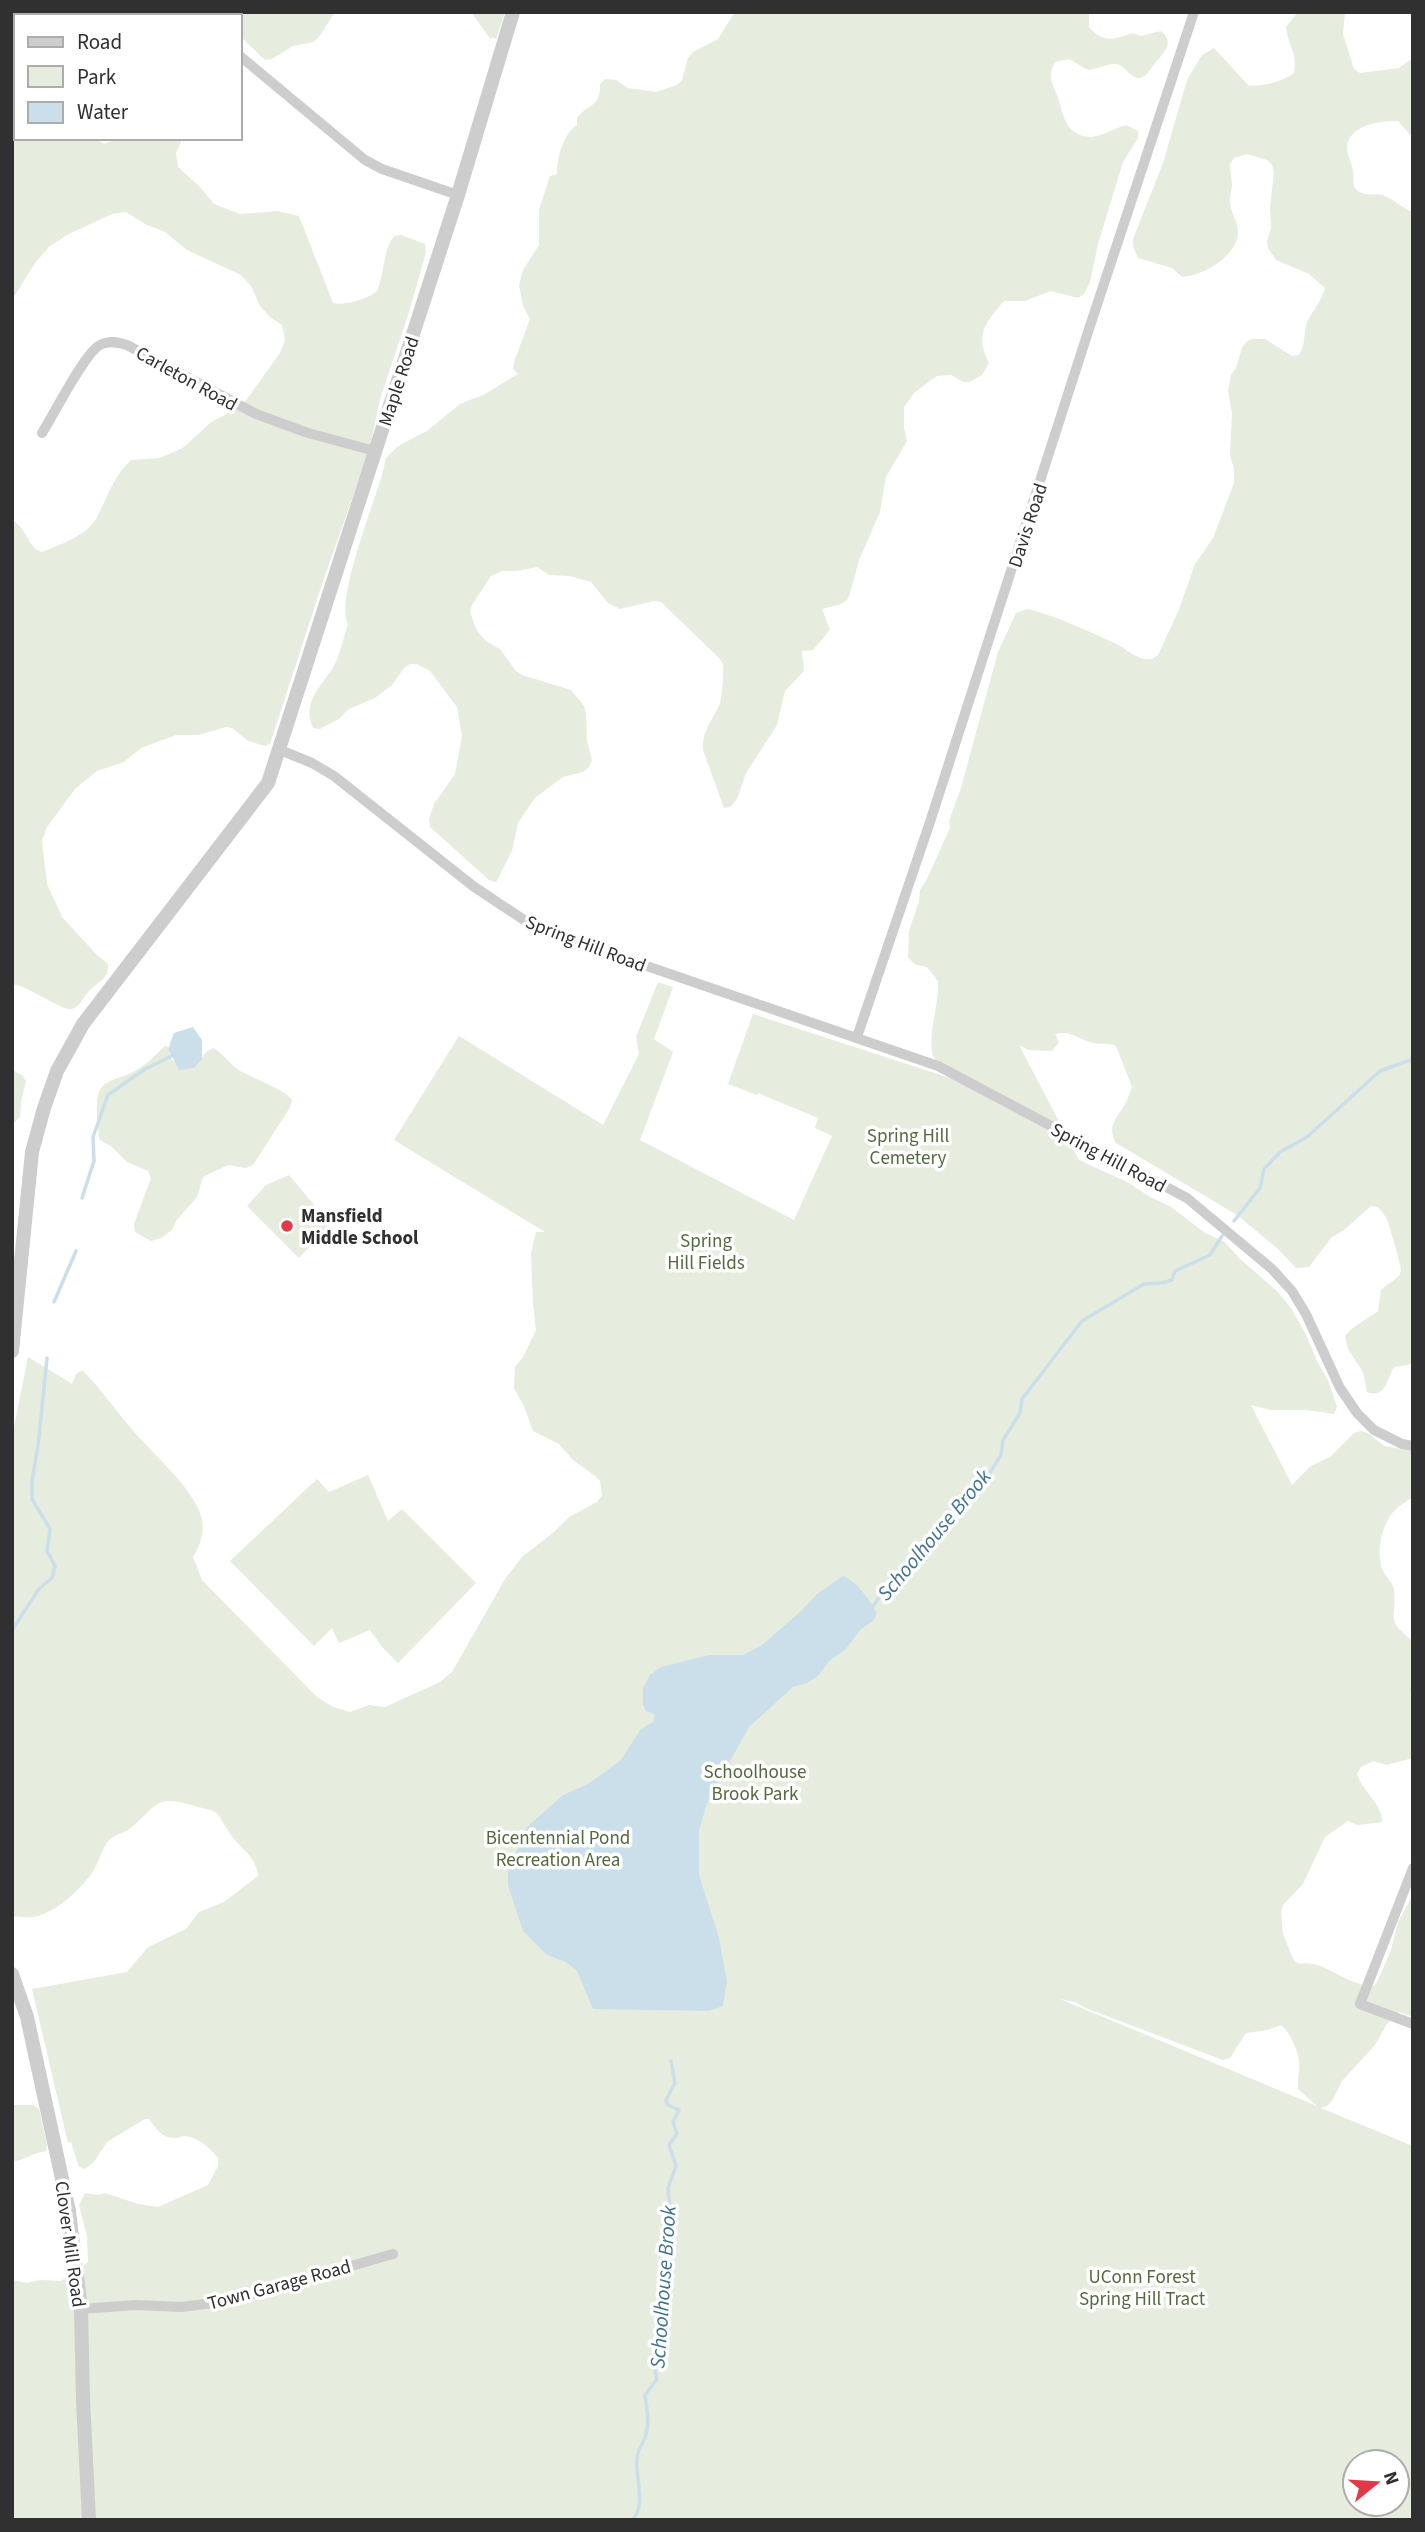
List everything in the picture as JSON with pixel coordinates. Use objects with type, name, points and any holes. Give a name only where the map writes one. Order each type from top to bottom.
[{"type":"street","name":"Maple Road","points":[[280,750],[304,667],[458,195],[513,12]]},
{"type":"street","name":"Davis Road","points":[[857,1037],[1194,12]]},
{"type":"street","points":[[242,57],[365,160],[382,169],[458,195]]},
{"type":"street","name":"Carleton Road","points":[[42,433],[87,358],[95,348],[112,342],[127,345],[256,414],[308,433],[375,451]]},
{"type":"street","points":[[12,1351],[32,1152],[57,1071],[83,1024],[268,783],[280,750]]},
{"type":"street","name":"Spring Hill Road","points":[[280,750],[312,763],[334,776],[473,886],[536,928],[939,1066],[1187,1198],[1272,1269],[1292,1292],[1306,1314],[1340,1388],[1357,1413],[1374,1430],[1413,1447]]},
{"type":"street","points":[[1413,1868],[1360,2004],[1413,2024]]},
{"type":"street","name":"Clover Mill Road","points":[[12,1973],[27,2018],[69,2211],[81,2309],[89,2520]]},
{"type":"street","name":"Town Garage Road","points":[[81,2309],[135,2305],[182,2307],[228,2301],[393,2254]]},
{"type":"green space","points":[[335,12],[313,42],[293,46],[272,59],[265,60],[242,38],[242,14],[239,14]]},
{"type":"green space","points":[[471,12],[505,12],[496,39],[492,37],[491,40]]},
{"type":"green space","points":[[735,12],[1089,12],[1089,27],[1104,38],[1133,33],[1140,36],[1161,31],[1168,43],[1148,72],[1139,78],[1115,64],[1088,70],[1069,59],[1055,62],[1052,81],[1066,121],[1074,132],[1094,137],[1126,125],[1138,131],[1138,138],[1123,162],[1098,244],[1090,282],[1084,294],[1078,298],[1051,291],[1025,301],[1004,301],[984,329],[982,344],[989,363],[982,375],[970,382],[963,382],[951,375],[937,376],[914,393],[904,407],[907,441],[886,477],[880,512],[859,560],[850,594],[841,604],[822,609],[830,630],[813,650],[802,651],[804,671],[785,691],[777,725],[746,773],[737,799],[730,807],[724,808],[703,750],[706,732],[721,700],[723,664],[719,658],[661,602],[654,601],[620,609],[608,603],[591,582],[570,576],[549,575],[537,567],[502,571],[491,576],[470,612],[477,631],[486,641],[500,649],[522,675],[571,690],[584,706],[587,741],[592,760],[583,772],[563,777],[535,798],[518,823],[512,851],[496,882],[489,880],[430,827],[429,819],[434,804],[455,774],[462,736],[457,707],[430,671],[417,664],[410,664],[392,685],[375,698],[349,709],[339,719],[320,729],[313,728],[310,718],[312,700],[332,670],[341,648],[348,624],[345,612],[351,574],[386,458],[398,446],[427,431],[460,404],[485,394],[518,374],[513,369],[514,362],[530,319],[523,306],[519,285],[523,270],[539,245],[539,210],[550,176],[557,174],[562,147],[568,134],[577,125],[577,118],[596,101],[600,84],[605,79],[616,80],[628,88],[656,92],[677,85],[682,80],[688,58],[693,52],[718,39]]},
{"type":"green space","points":[[1298,12],[1345,12],[1343,34],[1354,69],[1360,73],[1399,68],[1413,58],[1413,138],[1398,121],[1373,123],[1352,135],[1347,150],[1356,189],[1364,194],[1385,196],[1413,213],[1413,1362],[1394,1367],[1382,1391],[1367,1392],[1363,1372],[1348,1349],[1345,1336],[1378,1311],[1381,1290],[1398,1277],[1401,1271],[1388,1222],[1378,1207],[1371,1206],[1331,1238],[1309,1267],[1296,1268],[1277,1248],[1237,1215],[1116,1143],[1113,1127],[1132,1087],[1116,1046],[1093,1043],[1061,1033],[1055,1034],[1059,1042],[1052,1051],[1028,1050],[1019,1045],[1079,1160],[1170,1206],[1205,1233],[1225,1242],[1277,1291],[1291,1308],[1328,1380],[1337,1407],[1334,1414],[1307,1410],[1271,1410],[1251,1405],[1292,1485],[1311,1466],[1330,1457],[1354,1433],[1361,1431],[1368,1433],[1384,1446],[1413,1451],[1413,1497],[1390,1516],[1381,1539],[1380,1556],[1383,1571],[1393,1587],[1395,1623],[1413,1641],[1413,1652],[1410,1653],[1413,1655],[1413,1691],[1410,1695],[1413,1697],[1413,1758],[1387,1765],[1373,1761],[1361,1767],[1357,1774],[1379,1809],[1382,1822],[1358,1825],[1348,1821],[1325,1837],[1303,1884],[1283,1905],[1281,1912],[1283,1934],[1294,1961],[1319,1966],[1372,1987],[1377,1982],[1391,1950],[1398,1922],[1413,1895],[1413,2017],[1399,2012],[1387,2024],[1375,2045],[1342,2081],[1332,2101],[1321,2108],[1413,2146],[1413,2520],[12,2520],[12,2280],[27,2283],[41,2280],[61,2281],[88,2262],[87,2237],[79,2205],[85,2193],[105,2193],[138,2204],[158,2207],[208,2185],[218,2166],[218,2158],[200,2141],[186,2136],[166,2137],[149,2119],[145,2119],[107,2142],[94,2162],[85,2169],[79,2167],[71,2142],[68,2143],[32,1989],[127,1972],[148,1947],[186,1929],[199,1912],[224,1902],[258,1876],[250,1856],[215,1812],[165,1801],[154,1806],[130,1829],[109,1840],[92,1873],[61,1904],[38,1916],[12,1916],[12,1437],[28,1357],[72,1384],[76,1374],[82,1370],[180,1482],[201,1516],[202,1537],[193,1557],[202,1580],[317,1697],[333,1707],[350,1712],[369,1705],[385,1707],[440,1682],[452,1672],[505,1579],[522,1557],[569,1517],[597,1502],[602,1495],[600,1481],[595,1476],[573,1460],[559,1444],[533,1431],[514,1388],[515,1367],[536,1330],[531,1253],[536,1232],[545,1232],[394,1140],[459,1036],[603,1125],[639,1054],[636,1037],[658,982],[673,987],[654,1039],[673,1052],[640,1140],[794,1220],[832,1136],[815,1128],[818,1118],[758,1093],[757,1095],[728,1084],[753,1014],[950,1078],[932,1052],[938,981],[927,967],[916,965],[908,958],[909,931],[920,890],[950,828],[949,821],[961,788],[998,652],[1016,613],[1028,609],[1049,615],[1112,642],[1141,658],[1152,659],[1158,655],[1178,612],[1195,564],[1213,538],[1234,483],[1230,455],[1232,413],[1228,391],[1231,375],[1242,348],[1251,339],[1265,339],[1292,356],[1299,355],[1308,320],[1324,292],[1325,288],[1309,274],[1276,260],[1268,248],[1274,172],[1267,160],[1247,154],[1234,158],[1230,164],[1230,202],[1238,233],[1232,249],[1218,263],[1199,273],[1182,277],[1172,268],[1138,258],[1133,246],[1133,239],[1163,163],[1187,80],[1202,55],[1214,48],[1249,86],[1267,84],[1294,73],[1295,60],[1286,27]],"holes":[[[1060,1999],[1075,2002],[1223,2060],[1230,2058],[1246,2033],[1281,2025],[1290,2036],[1298,2057],[1298,2089],[1317,2106]]]},
{"type":"green space","points":[[12,65],[14,140],[99,140],[104,144],[113,140],[182,140],[176,153],[178,167],[214,204],[240,214],[278,211],[299,216],[333,303],[356,301],[377,291],[387,249],[394,236],[401,235],[425,244],[426,252],[409,312],[380,399],[370,448],[270,744],[265,746],[248,741],[232,728],[226,727],[198,735],[176,735],[141,748],[124,762],[97,771],[75,789],[47,827],[42,841],[47,884],[62,917],[108,964],[103,979],[72,1009],[61,1007],[12,984],[12,520],[22,528],[33,546],[42,552],[80,534],[93,524],[115,480],[131,460],[159,458],[172,453],[184,447],[211,422],[242,406],[280,353],[285,340],[282,325],[260,306],[251,286],[241,275],[187,250],[165,232],[126,212],[112,214],[50,246],[35,263],[12,300]]},
{"type":"green space","points":[[165,1046],[168,1047],[172,1060],[182,1065],[198,1063],[207,1051],[214,1048],[239,1070],[292,1100],[253,1165],[246,1168],[228,1165],[203,1177],[197,1197],[176,1221],[172,1230],[151,1241],[135,1232],[134,1224],[151,1178],[148,1171],[127,1162],[112,1147],[100,1140],[97,1104],[99,1091],[105,1084],[141,1067]]},
{"type":"green space","points":[[12,1070],[22,1075],[26,1081],[20,1117],[15,1122],[12,1122]]},
{"type":"green space","points":[[289,1175],[330,1224],[299,1258],[247,1206],[266,1185]]},
{"type":"green space","points":[[368,1475],[388,1521],[402,1509],[476,1583],[398,1663],[370,1630],[339,1643],[332,1628],[314,1646],[230,1561],[317,1479],[329,1492]]},
{"type":"green space","points":[[12,2105],[33,2105],[39,2109],[47,2144],[46,2151],[12,2162]]},
{"type":"water","points":[[193,1027],[202,1040],[202,1059],[194,1068],[179,1070],[168,1049],[174,1033]]},
{"type":"water","points":[[843,1576],[853,1582],[867,1598],[877,1613],[874,1620],[861,1629],[845,1650],[830,1660],[818,1676],[793,1687],[749,1727],[707,1803],[699,1831],[699,1875],[719,1938],[727,1981],[723,2006],[709,2011],[593,2009],[577,1971],[566,1962],[547,1955],[523,1931],[508,1885],[508,1872],[527,1827],[563,1795],[588,1784],[620,1761],[641,1729],[653,1722],[655,1715],[646,1711],[643,1705],[643,1688],[650,1675],[661,1667],[709,1655],[743,1655],[762,1645],[817,1594]]},
{"type":"waterway","points":[[82,1198],[94,1161],[93,1137],[108,1095],[145,1069],[172,1056]]},
{"type":"waterway","name":"Schoolhouse Brook","points":[[1234,1221],[1260,1188],[1264,1169],[1280,1152],[1307,1137],[1380,1071],[1413,1059]]},
{"type":"waterway","name":"Schoolhouse Brook","points":[[871,1609],[894,1576],[931,1534],[970,1498],[989,1474],[1001,1455],[1003,1440],[1020,1413],[1022,1399],[1082,1321],[1144,1284],[1172,1280],[1175,1271],[1210,1255],[1222,1236]]},
{"type":"waterway","points":[[54,1302],[76,1251]]},
{"type":"waterway","points":[[12,1630],[39,1589],[52,1578],[55,1566],[47,1551],[50,1529],[32,1499],[47,1358]]},
{"type":"waterway","name":"Schoolhouse Brook","points":[[632,2520],[640,2500],[637,2456],[647,2427],[645,2395],[657,2379],[655,2371],[660,2335],[657,2324],[661,2300],[659,2286],[668,2244],[663,2222],[670,2207],[668,2188],[676,2166],[669,2145],[677,2134],[673,2122],[679,2110],[668,2105],[666,2100],[675,2083],[671,2061]]},
{"type":"place","name":"Mansfield Middle School","points":[[287,1226]]},
{"type":"park label","name":"Spring Hill Cemetery","points":[[908,1146]]},
{"type":"park label","name":"Spring Hill Fields","points":[[706,1251]]},
{"type":"park label","name":"Schoolhouse Brook Park","points":[[755,1782]]},
{"type":"park label","name":"Bicentennial Pond Recreation Area","points":[[558,1848]]},
{"type":"park label","name":"UConn Forest Spring Hill Tract","points":[[1142,2287]]}]
